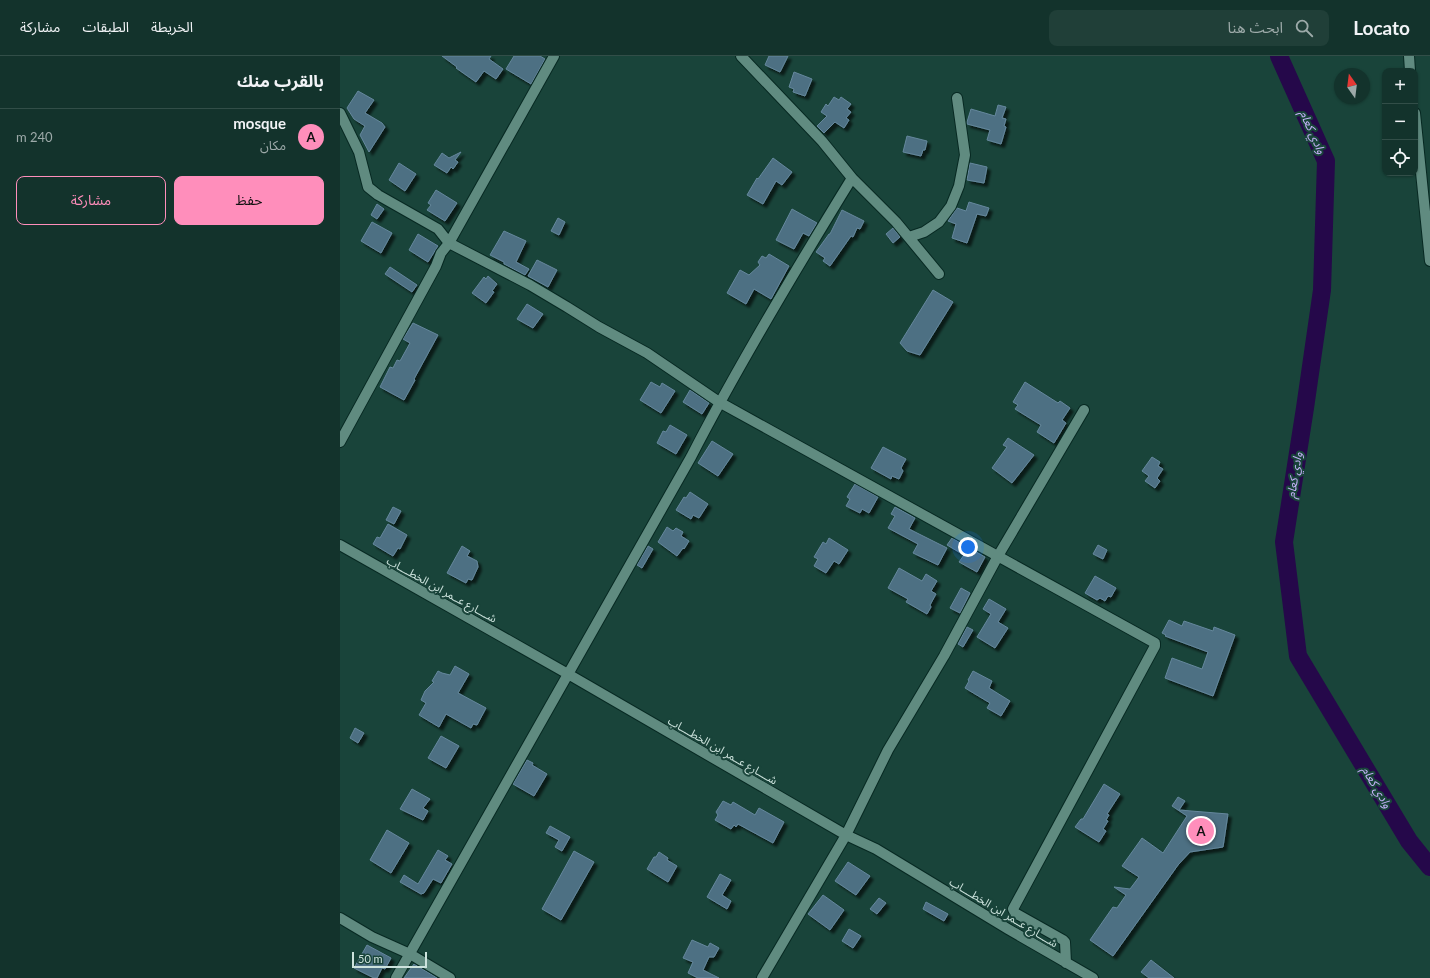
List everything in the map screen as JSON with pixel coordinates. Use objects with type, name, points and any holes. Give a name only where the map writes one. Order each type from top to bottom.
[{"type":"street","points":[[340,442],[436,266],[441,253],[449,243],[554,56]]},
{"type":"street","points":[[741,56],[822,141],[852,178],[896,222],[939,274]]},
{"type":"street","points":[[1409,56],[1410,68]]},
{"type":"street","points":[[909,237],[924,232],[939,222],[951,206],[959,186],[965,155],[957,98]]},
{"type":"street","points":[[340,113],[359,152],[368,187],[378,195],[438,229],[449,243],[530,285],[599,328],[647,353],[720,402],[1155,643],[1156,646],[1013,909],[1015,913],[1065,942],[1066,963]]},
{"type":"street","points":[[1418,136],[1428,213],[1430,261]]},
{"type":"street","points":[[396,978],[691,457],[720,402],[813,241],[852,178]]},
{"type":"street","points":[[762,978],[846,834],[888,750],[944,656],[998,556],[1084,410]]},
{"type":"street","name":"شــــارع عــمر ابن الخطــــاب","points":[[340,545],[876,850],[1093,978]]},
{"type":"street","points":[[340,918],[372,937],[410,954],[450,978]]},
{"type":"building","points":[[442,56],[491,56],[489,59],[503,69],[496,79],[484,71],[476,82]]},
{"type":"building","points":[[514,56],[540,56],[545,59],[531,84],[506,69]]},
{"type":"building","points":[[769,56],[788,56],[780,72],[765,65]]},
{"type":"building","points":[[794,72],[812,79],[805,96],[793,92],[794,89],[789,87]]},
{"type":"building","points":[[358,91],[374,100],[365,113],[382,123],[385,127],[369,152],[360,135],[365,126],[354,119],[347,108]]},
{"type":"building","points":[[834,97],[839,100],[841,97],[851,104],[847,109],[851,112],[846,118],[849,120],[844,128],[835,122],[824,133],[817,126],[827,116],[821,112],[826,104],[828,106]]},
{"type":"building","points":[[998,105],[1006,107],[1002,118],[1006,119],[1004,126],[1006,127],[1001,144],[987,140],[990,130],[967,124],[971,109],[995,116]]},
{"type":"building","points":[[907,136],[927,141],[925,150],[923,150],[921,156],[903,152]]},
{"type":"building","points":[[461,152],[455,160],[458,162],[453,169],[451,167],[447,173],[434,165],[442,153],[449,158]]},
{"type":"building","points":[[773,158],[792,172],[782,185],[776,181],[763,204],[747,195],[757,178],[758,179]]},
{"type":"building","points":[[399,163],[416,174],[405,191],[389,180]]},
{"type":"building","points":[[970,163],[987,167],[984,183],[967,180]]},
{"type":"building","points":[[436,190],[457,203],[445,221],[427,210],[431,205],[428,203]]},
{"type":"building","points":[[969,202],[989,208],[986,216],[977,214],[967,243],[952,238],[956,224],[948,221],[957,208],[966,211]]},
{"type":"building","points":[[377,204],[384,209],[377,219],[371,215]]},
{"type":"building","points":[[792,209],[817,223],[809,236],[803,233],[794,249],[776,240]]},
{"type":"building","points":[[842,210],[864,221],[860,229],[857,228],[853,237],[851,236],[830,266],[823,261],[825,258],[816,252],[830,234]]},
{"type":"building","points":[[558,218],[565,222],[559,235],[551,231]]},
{"type":"building","points":[[372,222],[392,233],[381,253],[361,241]]},
{"type":"building","points":[[893,228],[900,237],[893,243],[886,234]]},
{"type":"building","points":[[504,231],[526,241],[516,262],[529,269],[525,275],[490,255]]},
{"type":"building","points":[[418,234],[438,246],[428,262],[409,250]]},
{"type":"building","points":[[769,254],[789,266],[771,299],[754,289],[746,304],[727,293],[740,270],[749,275],[760,265],[758,262],[762,256],[766,258]]},
{"type":"building","points":[[537,260],[557,270],[548,287],[528,276]]},
{"type":"building","points":[[390,267],[417,285],[412,292],[385,274]]},
{"type":"building","points":[[488,276],[497,284],[492,291],[494,292],[486,303],[472,293],[484,277],[486,279]]},
{"type":"building","points":[[933,290],[953,302],[920,355],[907,351],[900,343]]},
{"type":"building","points":[[527,304],[543,314],[533,328],[517,319]]},
{"type":"building","points":[[413,323],[438,335],[404,400],[380,387],[390,367],[393,368],[397,360],[400,361],[410,343],[403,339]]},
{"type":"building","points":[[651,382],[660,387],[662,383],[675,391],[661,413],[640,400]]},
{"type":"building","points":[[1025,382],[1058,403],[1060,401],[1070,408],[1062,420],[1066,423],[1054,443],[1037,432],[1041,425],[1015,409],[1018,405],[1013,402]]},
{"type":"building","points":[[690,390],[709,403],[702,414],[683,402]]},
{"type":"building","points":[[670,425],[687,435],[676,454],[657,443],[663,431],[666,432]]},
{"type":"building","points":[[1008,438],[1034,455],[1012,483],[992,468],[1007,447],[1003,445]]},
{"type":"building","points":[[712,441],[733,454],[718,476],[698,463]]},
{"type":"building","points":[[883,447],[906,459],[901,468],[903,471],[899,479],[892,476],[891,479],[871,468]]},
{"type":"building","points":[[1152,457],[1160,462],[1158,466],[1163,469],[1157,478],[1160,481],[1155,488],[1145,481],[1149,476],[1142,471]]},
{"type":"building","points":[[855,484],[878,497],[869,513],[862,509],[860,513],[846,506],[850,499],[847,497]]},
{"type":"building","points":[[690,492],[708,504],[699,518],[693,515],[691,519],[676,510],[684,497],[686,498]]},
{"type":"building","points":[[393,507],[401,511],[394,524],[386,520]]},
{"type":"building","points":[[895,507],[915,518],[909,529],[947,548],[938,565],[913,553],[918,544],[888,528],[895,516],[891,514]]},
{"type":"building","points":[[388,524],[407,535],[400,549],[398,548],[393,556],[373,544],[377,537],[380,538]]},
{"type":"building","points":[[667,527],[673,531],[676,528],[683,532],[681,536],[689,541],[677,556],[658,542]]},
{"type":"building","points":[[829,538],[848,550],[839,564],[834,561],[826,573],[814,566],[818,559],[814,557],[823,542],[826,544]]},
{"type":"building","points":[[952,538],[985,557],[977,572],[959,562],[964,555],[947,545]]},
{"type":"building","points":[[1098,545],[1107,550],[1103,559],[1093,554]]},
{"type":"building","points":[[462,546],[470,551],[467,556],[477,561],[478,567],[472,580],[468,579],[466,583],[447,573]]},
{"type":"building","points":[[648,546],[653,549],[642,568],[637,565]]},
{"type":"building","points":[[899,568],[922,581],[926,574],[937,581],[931,591],[936,594],[927,614],[906,602],[908,599],[888,588]]},
{"type":"building","points":[[1095,576],[1116,588],[1111,597],[1108,596],[1105,601],[1100,598],[1097,600],[1085,593]]},
{"type":"building","points":[[961,588],[970,593],[960,613],[950,608]]},
{"type":"building","points":[[989,599],[1006,609],[998,622],[1008,628],[995,648],[977,637],[991,614],[983,609]]},
{"type":"building","points":[[1169,620],[1182,626],[1184,621],[1213,631],[1214,627],[1235,635],[1213,696],[1165,678],[1172,658],[1202,669],[1208,652],[1165,636],[1166,635],[1162,633]]},
{"type":"building","points":[[967,627],[973,630],[963,647],[958,644]]},
{"type":"building","points":[[455,666],[469,674],[458,693],[486,708],[477,725],[473,724],[471,728],[446,714],[439,727],[419,715],[426,703],[421,700],[425,691],[434,682],[432,681],[438,671],[450,675]]},
{"type":"building","points":[[973,671],[992,681],[989,688],[1010,701],[1001,716],[987,708],[990,703],[965,688]]},
{"type":"building","points":[[355,728],[364,733],[358,743],[350,738]]},
{"type":"building","points":[[441,736],[459,746],[446,768],[428,758]]},
{"type":"building","points":[[527,760],[533,763],[532,765],[547,774],[534,796],[513,784]]},
{"type":"building","points":[[1104,784],[1120,794],[1107,814],[1109,815],[1106,820],[1108,821],[1103,829],[1106,831],[1099,842],[1075,827],[1081,819],[1083,819]]},
{"type":"building","points":[[412,789],[430,799],[423,808],[428,811],[423,820],[400,809]]},
{"type":"building","points":[[1178,797],[1185,801],[1179,810],[1228,814],[1223,847],[1190,852],[1178,865],[1113,956],[1090,940],[1113,907],[1117,908],[1126,895],[1114,887],[1130,889],[1139,877],[1122,866],[1142,838],[1163,853],[1187,816],[1172,806]]},
{"type":"building","points":[[723,801],[731,805],[733,802],[755,815],[759,808],[784,822],[773,843],[738,824],[736,827],[734,825],[731,829],[715,820],[718,815],[716,812]]},
{"type":"building","points":[[550,826],[570,837],[562,851],[555,847],[559,840],[546,833]]},
{"type":"building","points":[[387,830],[409,843],[391,873],[370,860]]},
{"type":"building","points":[[438,850],[448,856],[445,860],[452,864],[441,883],[433,879],[424,893],[421,894],[400,882],[404,875],[418,884]]},
{"type":"building","points":[[574,851],[594,862],[561,920],[542,909]]},
{"type":"building","points":[[659,852],[668,858],[667,860],[677,866],[668,882],[647,869],[654,857],[656,857]]},
{"type":"building","points":[[848,862],[870,876],[856,895],[835,881]]},
{"type":"building","points":[[720,874],[731,880],[722,895],[731,901],[727,909],[707,897]]},
{"type":"building","points":[[823,895],[844,910],[830,930],[808,914]]},
{"type":"building","points":[[879,898],[886,903],[877,914],[870,909]]},
{"type":"building","points":[[926,902],[948,914],[944,921],[923,909]]},
{"type":"building","points":[[849,929],[861,936],[853,948],[842,941]]},
{"type":"building","points":[[692,940],[708,947],[710,943],[719,948],[714,957],[709,957],[703,970],[719,978],[698,978],[688,973],[693,962],[683,958]]},
{"type":"building","points":[[367,945],[391,958],[385,969],[382,968],[377,978],[354,968]]},
{"type":"building","points":[[1151,960],[1174,978],[1149,978],[1141,972]]},
{"type":"building","points":[[414,964],[437,978],[404,978]]},
{"type":"waterway","name":"وادي كعام","points":[[1279,56],[1326,161],[1322,290],[1284,542],[1298,656],[1409,841],[1430,867]]},
{"type":"place","name":"mosque","points":[[1201,831]]}]
